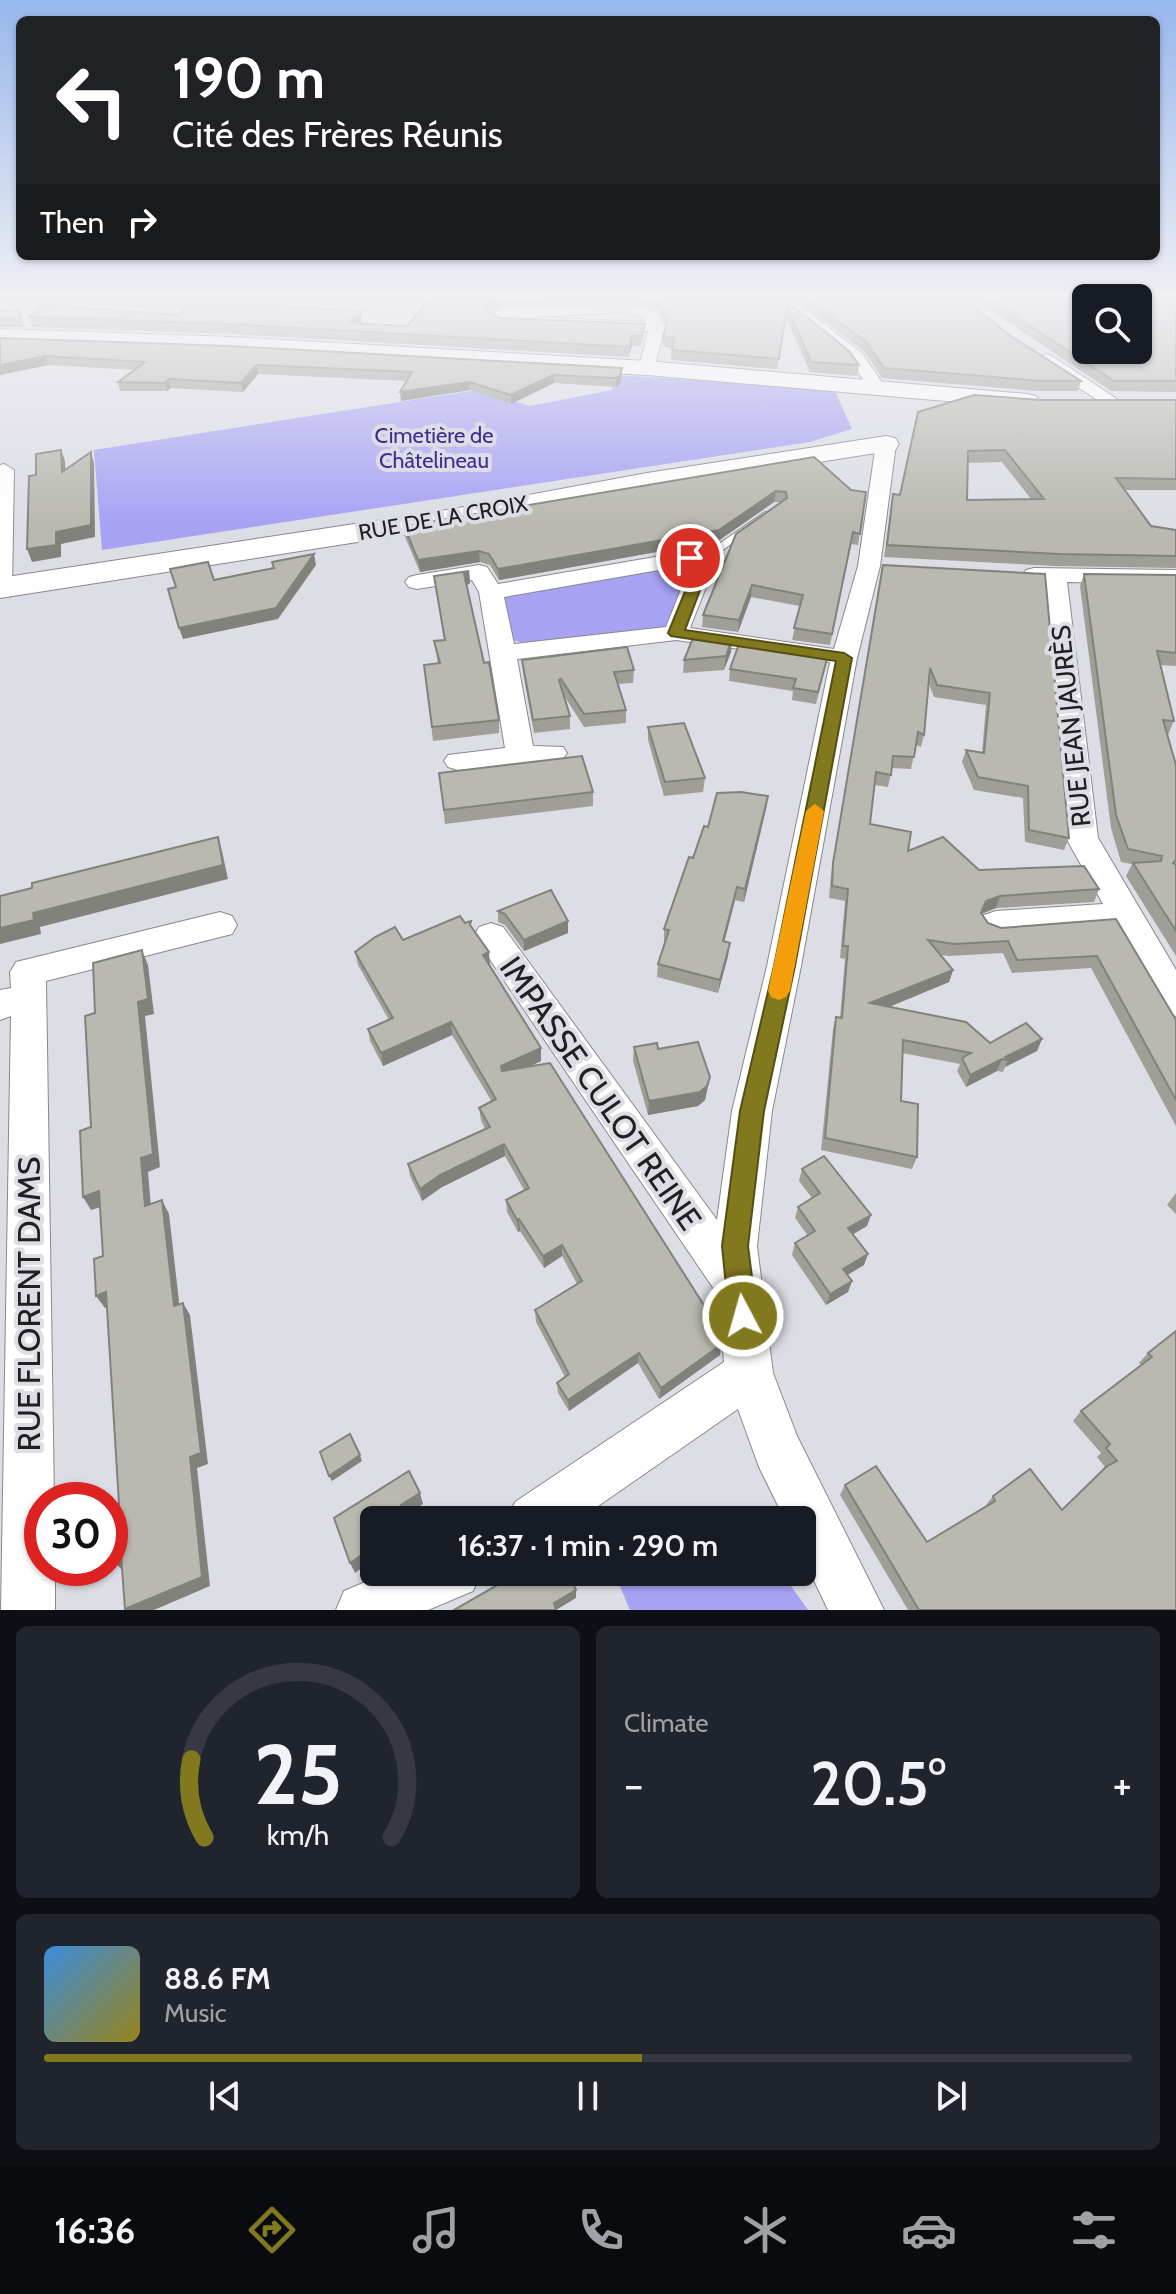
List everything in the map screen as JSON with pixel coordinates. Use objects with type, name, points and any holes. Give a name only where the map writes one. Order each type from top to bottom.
[{"type":"street","points":[[677,373],[894,410],[1010,400],[1137,401]]},
{"type":"street","points":[[857,1610],[777,1449],[749,1373],[735,1246],[752,1111],[784,966],[844,658],[880,567],[894,410],[868,373]]},
{"type":"street","points":[[1068,373],[1111,401]]},
{"type":"street","name":"RUE DE LA CROIX","points":[[0,588],[453,518],[647,481],[894,410]]},
{"type":"street","points":[[0,588],[4,470]]},
{"type":"street","points":[[491,592],[690,558],[698,577],[676,633]]},
{"type":"street","points":[[417,582],[479,572],[491,592],[520,755]]},
{"type":"street","points":[[1010,574],[1176,577]]},
{"type":"street","name":"RUE JEAN JAURÈS","points":[[1055,576],[1082,838],[1123,915],[1176,1002]]},
{"type":"street","points":[[503,653],[676,633],[844,658]]},
{"type":"street","points":[[458,761],[553,753]]},
{"type":"street","points":[[996,924],[1123,915]]},
{"type":"street","name":"RUE FLORENT DAMS","points":[[28,1610],[14,1001],[28,972],[220,925]]},
{"type":"street","name":"IMPASSE CULOT REINE","points":[[491,936],[740,1288]]},
{"type":"street","points":[[554,1506],[749,1373]]},
{"type":"street","points":[[363,1610],[420,1586]]},
{"type":"lane","points":[[694,566],[779,506]]},
{"type":"green space","name":"Cimetière de Châtelineau","points":[[616,375],[834,389],[852,429],[810,442],[102,550],[94,450],[476,390],[530,406],[612,390]]},
{"type":"green space","points":[[663,567],[689,578],[670,626],[662,632],[524,643],[513,640],[503,599],[513,593]]},
{"type":"green space","points":[[620,1586],[791,1586],[808,1610],[630,1610]]},
{"type":"building","points":[[130,373],[249,373],[241,383],[169,379],[165,383],[118,382]]},
{"type":"building","points":[[411,373],[621,373],[616,378],[553,375],[511,395],[469,382],[400,392]]},
{"type":"building","points":[[946,373],[1069,373],[1081,381]]},
{"type":"building","points":[[1102,373],[1176,373],[1176,381],[1114,381]]},
{"type":"building","points":[[974,395],[1041,400],[1176,400],[1176,479],[1116,478],[1151,526],[1176,530],[1176,556],[1059,554],[887,545],[893,494],[900,495],[918,412]],"holes":[[[1005,450],[1044,499],[967,500],[968,451]]]},
{"type":"building","points":[[61,450],[62,472],[91,452],[91,525],[56,532],[56,545],[27,549],[29,476],[36,475],[36,454]]},
{"type":"building","points":[[814,457],[851,490],[866,492],[860,534],[853,532],[832,634],[794,628],[803,595],[752,585],[739,620],[703,615],[736,534],[787,498],[786,492],[776,491],[719,530],[498,569],[489,554],[479,551],[418,560],[404,526]]},
{"type":"building","points":[[314,554],[276,608],[179,628],[168,589],[176,587],[170,569],[208,562],[214,580],[274,568],[272,562]]},
{"type":"building","points":[[883,565],[1045,574],[1069,838],[1029,830],[1028,786],[978,777],[966,750],[984,753],[990,693],[937,685],[930,668],[924,735],[918,732],[914,757],[893,756],[891,775],[876,772],[870,824],[911,832],[908,851],[943,837],[979,870],[1084,866],[1099,889],[1000,896],[986,901],[981,913],[988,923],[1001,928],[1116,919],[1176,1020],[1176,1100],[1097,956],[1017,960],[1008,941],[954,944],[928,940],[953,970],[870,1003],[966,1022],[990,1043],[1026,1023],[1042,1039],[1005,1057],[1008,1060],[1002,1059],[970,1075],[962,1058],[971,1053],[903,1040],[901,1101],[918,1104],[917,1157],[825,1138],[836,1017],[842,1018],[848,946],[843,946],[848,889],[832,886],[833,863]]},
{"type":"building","points":[[469,571],[464,574],[484,663],[489,662],[499,720],[432,727],[424,665],[440,663],[434,641],[445,640],[434,576]]},
{"type":"building","points":[[1084,574],[1176,575],[1176,653],[1157,651],[1174,721],[1163,720],[1176,765],[1176,860],[1173,863],[1176,865],[1176,931],[1133,863],[1161,861],[1162,856],[1128,849],[1116,815]]},
{"type":"building","points":[[695,633],[732,638],[726,656],[684,660]]},
{"type":"building","points":[[739,644],[828,655],[818,692],[793,688],[796,679],[730,669]]},
{"type":"building","points":[[627,647],[634,670],[614,672],[626,710],[584,714],[561,679],[570,716],[533,720],[522,660]]},
{"type":"building","points":[[684,723],[705,778],[665,782],[648,727]]},
{"type":"building","points":[[582,756],[593,792],[444,810],[439,773]]},
{"type":"building","points":[[741,792],[768,796],[745,889],[737,887],[723,941],[730,943],[720,980],[658,964],[669,930],[664,929],[689,857],[693,858],[704,826],[708,827],[717,793]]},
{"type":"building","points":[[218,837],[223,865],[33,913],[34,920],[0,928],[0,896],[32,888],[32,883]]},
{"type":"building","points":[[551,890],[568,921],[524,940],[505,914],[498,911]]},
{"type":"building","points":[[460,916],[465,923],[471,921],[470,925],[489,952],[483,955],[541,1048],[501,1066],[502,1071],[550,1063],[721,1332],[722,1344],[661,1388],[639,1353],[568,1400],[557,1383],[569,1374],[535,1310],[582,1281],[562,1245],[543,1256],[517,1220],[506,1200],[529,1188],[504,1144],[440,1175],[420,1189],[408,1164],[490,1127],[479,1108],[496,1099],[451,1022],[381,1053],[368,1029],[393,1018],[355,952],[395,927],[403,940]]},
{"type":"building","points":[[142,950],[148,999],[138,1002],[153,1154],[141,1158],[145,1206],[162,1200],[174,1306],[183,1303],[201,1453],[190,1457],[202,1577],[125,1609],[123,1586],[128,1586],[128,1482],[118,1482],[106,1292],[96,1296],[94,1259],[103,1256],[99,1191],[83,1197],[80,1131],[91,1127],[85,1016],[95,1013],[93,963]]},
{"type":"building","points":[[698,1042],[710,1077],[707,1086],[700,1092],[649,1101],[634,1047],[657,1043],[658,1049]]},
{"type":"building","points":[[824,1156],[871,1215],[848,1228],[868,1254],[843,1269],[852,1281],[830,1294],[795,1243],[815,1231],[798,1207],[820,1193],[802,1169]]},
{"type":"building","points":[[1176,1331],[1176,1610],[919,1610],[845,1485],[876,1466],[927,1542],[995,1501],[993,1496],[1030,1469],[1062,1510],[1107,1466],[1117,1461],[1106,1448],[1110,1444],[1081,1411],[1152,1357],[1148,1353]]},
{"type":"building","points":[[350,1434],[360,1455],[329,1476],[320,1452]]},
{"type":"building","points":[[409,1471],[420,1493],[401,1506],[360,1506],[360,1556],[350,1563],[334,1518]]},
{"type":"building","points":[[496,1586],[574,1586],[576,1590],[554,1603],[556,1610],[454,1610]]},
{"type":"slow traffic","points":[[779,991],[815,811]]},
{"type":"route","points":[[690,558],[698,577],[676,633],[844,658],[784,966],[752,1111],[735,1246],[743,1316]]}]
